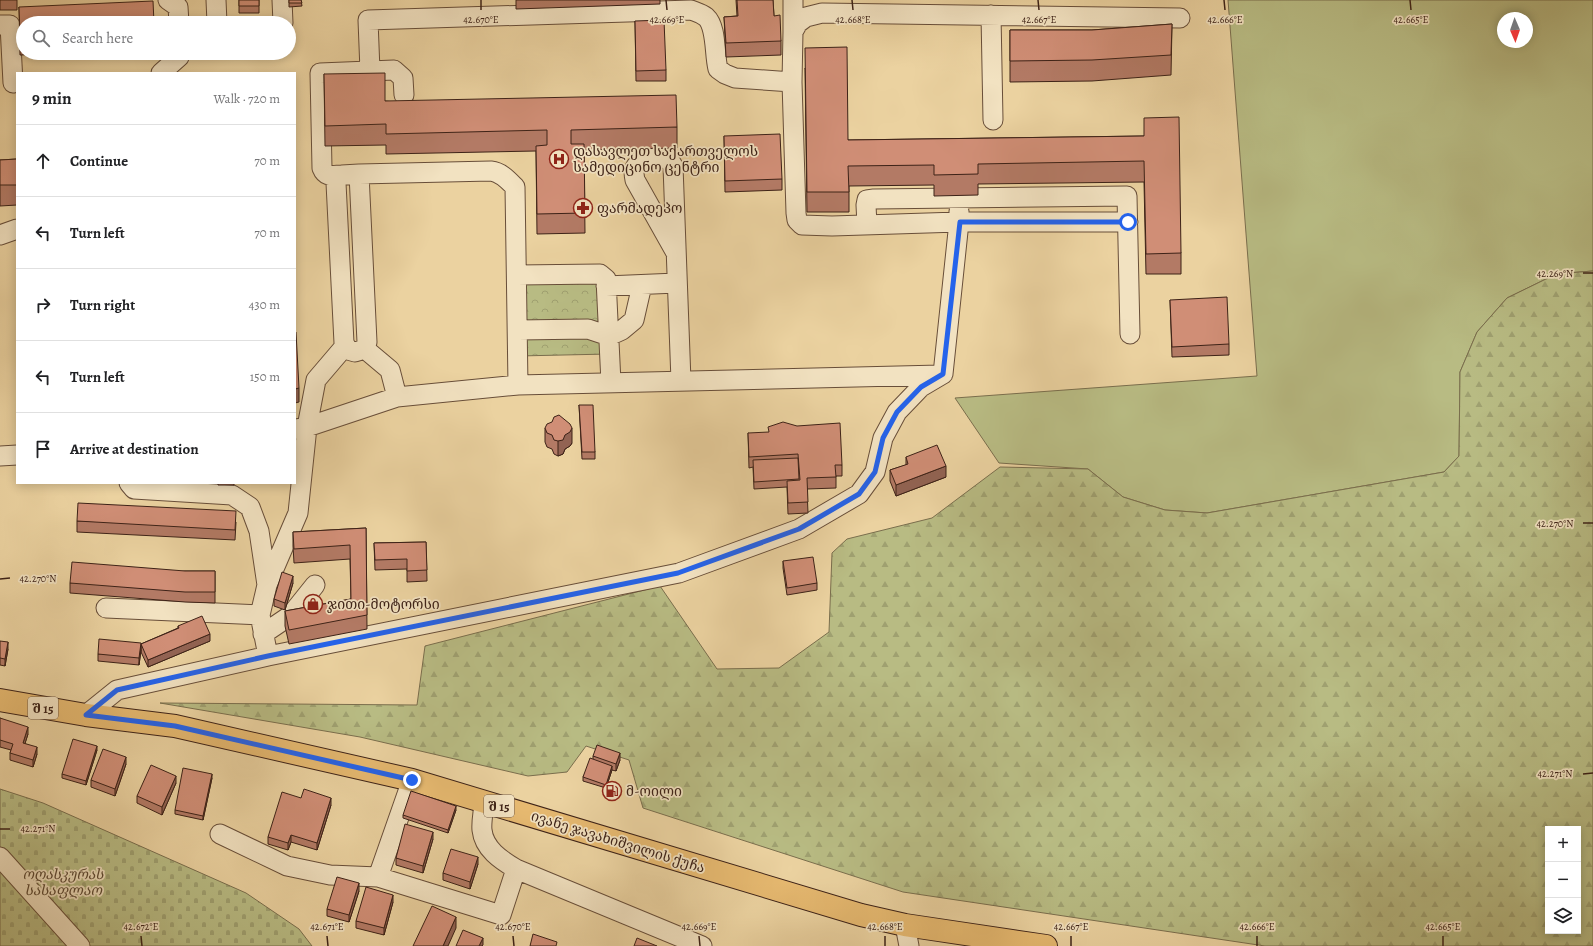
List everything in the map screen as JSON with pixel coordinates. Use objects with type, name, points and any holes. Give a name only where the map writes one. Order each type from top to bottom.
[{"type":"main road","name":"ივანე ჯავახიშვილის ქუჩა","points":[[0,700],[86,715],[175,726],[412,780],[861,915],[905,925]]},
{"type":"main road","name":"შ 15","points":[[905,925],[1046,946]]},
{"type":"street","points":[[168,0],[178,7],[179,16]]},
{"type":"street","points":[[216,0],[217,16]]},
{"type":"street","points":[[282,0],[283,16]]},
{"type":"street","points":[[793,0],[792,82],[797,220],[802,225],[867,225],[960,222],[1128,222]]},
{"type":"street","points":[[370,71],[368,20],[691,10],[701,13],[706,17],[712,27],[716,60],[718,69],[721,72],[735,78],[792,82]]},
{"type":"street","points":[[793,32],[798,23],[806,17],[822,13],[1180,18]]},
{"type":"street","points":[[991,15],[993,120]]},
{"type":"street","points":[[0,25],[10,25],[13,82],[16,82]]},
{"type":"street","points":[[162,72],[176,60]]},
{"type":"street","points":[[404,95],[403,78],[394,70],[320,73],[322,168],[324,173],[328,176],[351,174],[497,172],[508,179],[515,187],[518,385]]},
{"type":"street","points":[[351,174],[337,178],[336,183],[345,346],[348,350],[355,352],[365,349]]},
{"type":"street","points":[[351,174],[367,342],[365,349]]},
{"type":"street","points":[[867,225],[867,200],[874,199],[1127,196],[1130,334]]},
{"type":"street","points":[[943,374],[960,222],[959,198]]},
{"type":"street","points":[[0,235],[16,229]]},
{"type":"street","points":[[676,253],[681,381]]},
{"type":"street","points":[[517,275],[600,274],[606,279],[611,383]]},
{"type":"street","points":[[606,286],[678,283]]},
{"type":"street","points":[[518,330],[588,329],[609,336],[622,330],[634,320],[642,285]]},
{"type":"street","points":[[268,656],[260,615],[267,585],[298,513],[301,428],[316,380],[345,346]]},
{"type":"street","points":[[365,349],[390,370],[397,397]]},
{"type":"street","points":[[301,428],[397,397],[518,385],[943,374]]},
{"type":"street","points":[[86,715],[117,690],[268,656],[678,573],[799,529],[859,494],[875,472],[883,438],[897,412],[921,387],[943,374]]},
{"type":"street","points":[[0,456],[16,455]]},
{"type":"street","points":[[130,484],[134,489],[232,495],[250,507],[259,531],[267,585]]},
{"type":"street","points":[[263,634],[291,615],[315,585]]},
{"type":"street","points":[[106,608],[260,615]]},
{"type":"street","points":[[378,877],[412,780]]},
{"type":"street","points":[[484,801],[482,830],[487,845],[500,860],[516,869],[672,941],[702,946]]},
{"type":"street","points":[[220,834],[287,866],[330,875],[378,877],[501,915],[516,869]]},
{"type":"street","points":[[0,857],[80,946]]},
{"type":"street","points":[[905,925],[909,946]]},
{"type":"green space","points":[[1228,0],[1593,0],[1593,271],[1567,273],[1546,279],[1507,298],[1477,332],[1460,372],[1459,456],[1444,472],[1207,513],[1165,510],[1123,497],[1088,469],[999,463],[955,398],[1257,376]]},
{"type":"green space","points":[[1593,271],[1593,946],[1265,946],[903,892],[643,808],[629,760],[586,746],[567,772],[528,776],[360,737],[160,703],[417,705],[425,646],[660,586],[717,669],[779,668],[829,632],[832,553],[847,539],[932,518],[1000,467],[1088,469],[1123,497],[1165,510],[1207,513],[1444,472],[1459,456],[1460,372],[1477,332],[1507,298],[1546,279],[1567,273]]},
{"type":"green space","points":[[600,274],[609,354],[518,356],[517,275]]},
{"type":"green space","name":"ოღასკურას სასაფლაო","points":[[0,789],[43,803],[246,893],[299,929],[312,946],[0,946]]},
{"type":"building","points":[[239,0],[259,0],[259,6],[239,6]]},
{"type":"building","points":[[289,0],[301,0],[302,3],[289,3]]},
{"type":"building","points":[[737,0],[773,0],[774,16],[780,15],[781,41],[726,43],[724,17],[738,16]]},
{"type":"building","points":[[153,1],[154,16],[19,16],[19,7]]},
{"type":"building","points":[[664,20],[666,70],[636,71],[635,21]]},
{"type":"building","points":[[1172,24],[1171,55],[1092,60],[1010,61],[1010,30],[1092,30]]},
{"type":"building","points":[[847,47],[848,140],[1144,136],[1144,118],[1179,117],[1181,253],[1146,254],[1144,161],[978,164],[978,174],[934,175],[934,165],[848,166],[849,192],[807,192],[805,48]]},
{"type":"building","points":[[385,73],[385,101],[676,95],[677,127],[571,130],[571,144],[584,144],[585,213],[537,214],[536,146],[547,145],[547,130],[386,134],[386,124],[325,126],[324,74]]},
{"type":"building","points":[[780,134],[782,179],[725,181],[724,136]]},
{"type":"building","points":[[16,159],[16,185],[0,185],[0,160]]},
{"type":"building","points":[[1227,297],[1229,344],[1172,347],[1170,300]]},
{"type":"building","points":[[296,332],[299,388],[296,389]]},
{"type":"building","points":[[579,405],[593,405],[595,452],[582,452]]},
{"type":"building","points":[[559,415],[570,424],[572,428],[570,432],[565,435],[563,440],[558,441],[554,440],[552,435],[547,433],[545,428],[547,424],[552,422],[554,417]]},
{"type":"building","points":[[783,422],[797,426],[840,423],[842,465],[835,465],[836,477],[807,478],[808,502],[788,503],[787,481],[800,480],[798,454],[749,457],[748,433],[769,432],[768,427]]},
{"type":"building","points":[[937,445],[946,466],[896,485],[890,470],[908,464],[906,457]]},
{"type":"building","points":[[798,458],[799,479],[754,482],[753,460]]},
{"type":"building","points":[[78,503],[236,511],[235,530],[77,521]]},
{"type":"building","points":[[366,528],[367,615],[289,630],[285,611],[351,599],[350,545],[294,549],[293,532]]},
{"type":"building","points":[[426,542],[427,570],[407,571],[407,559],[375,560],[374,543]]},
{"type":"building","points":[[813,557],[817,583],[787,588],[783,561]]},
{"type":"building","points":[[72,562],[185,571],[215,571],[215,592],[185,592],[70,583]]},
{"type":"building","points":[[282,572],[293,576],[285,603],[274,599]]},
{"type":"building","points":[[202,616],[210,634],[148,660],[141,644],[179,628],[178,626]]},
{"type":"building","points":[[99,639],[141,643],[139,658],[98,654]]},
{"type":"building","points":[[0,641],[8,642],[5,659],[0,658]]},
{"type":"building","points":[[0,718],[28,727],[23,743],[37,747],[33,760],[10,753],[13,744],[0,740]]},
{"type":"building","points":[[73,739],[97,746],[86,781],[62,774]]},
{"type":"building","points":[[597,745],[620,753],[616,764],[593,756]]},
{"type":"building","points":[[103,749],[126,757],[115,789],[91,780]]},
{"type":"building","points":[[590,758],[612,766],[606,785],[583,777]]},
{"type":"building","points":[[151,765],[176,776],[162,807],[137,796]]},
{"type":"building","points":[[183,768],[212,774],[203,816],[175,810]]},
{"type":"building","points":[[304,789],[331,798],[317,843],[291,835],[288,843],[268,837],[282,792],[301,798]]},
{"type":"building","points":[[411,791],[456,806],[448,830],[403,815]]},
{"type":"building","points":[[405,824],[433,832],[423,866],[396,858]]},
{"type":"building","points":[[451,849],[478,857],[470,882],[443,873]]},
{"type":"building","points":[[337,877],[359,883],[349,915],[327,909]]},
{"type":"building","points":[[366,887],[393,895],[384,928],[356,921]]},
{"type":"building","points":[[432,906],[456,917],[443,946],[413,946]]},
{"type":"building","points":[[463,930],[483,938],[479,946],[456,946]]},
{"type":"building","points":[[533,934],[557,942],[556,946],[530,946]]},
{"type":"building","points":[[637,938],[657,946],[634,946]]},
{"type":"place","name":"დასავლეთ საქართველოს სამედიცინო ცენტრი","points":[[559,159]]},
{"type":"place","name":"ფარმადეპო","points":[[583,208]]},
{"type":"place","name":"ჯითი-მოტორსი","points":[[313,604]]},
{"type":"place","name":"მ-ოილი","points":[[612,791]]},
{"type":"route","points":[[412,780],[175,726],[86,715],[117,690],[268,656],[678,573],[799,529],[859,494],[875,472],[883,438],[897,412],[921,387],[943,374],[960,222],[1128,222]]}]
